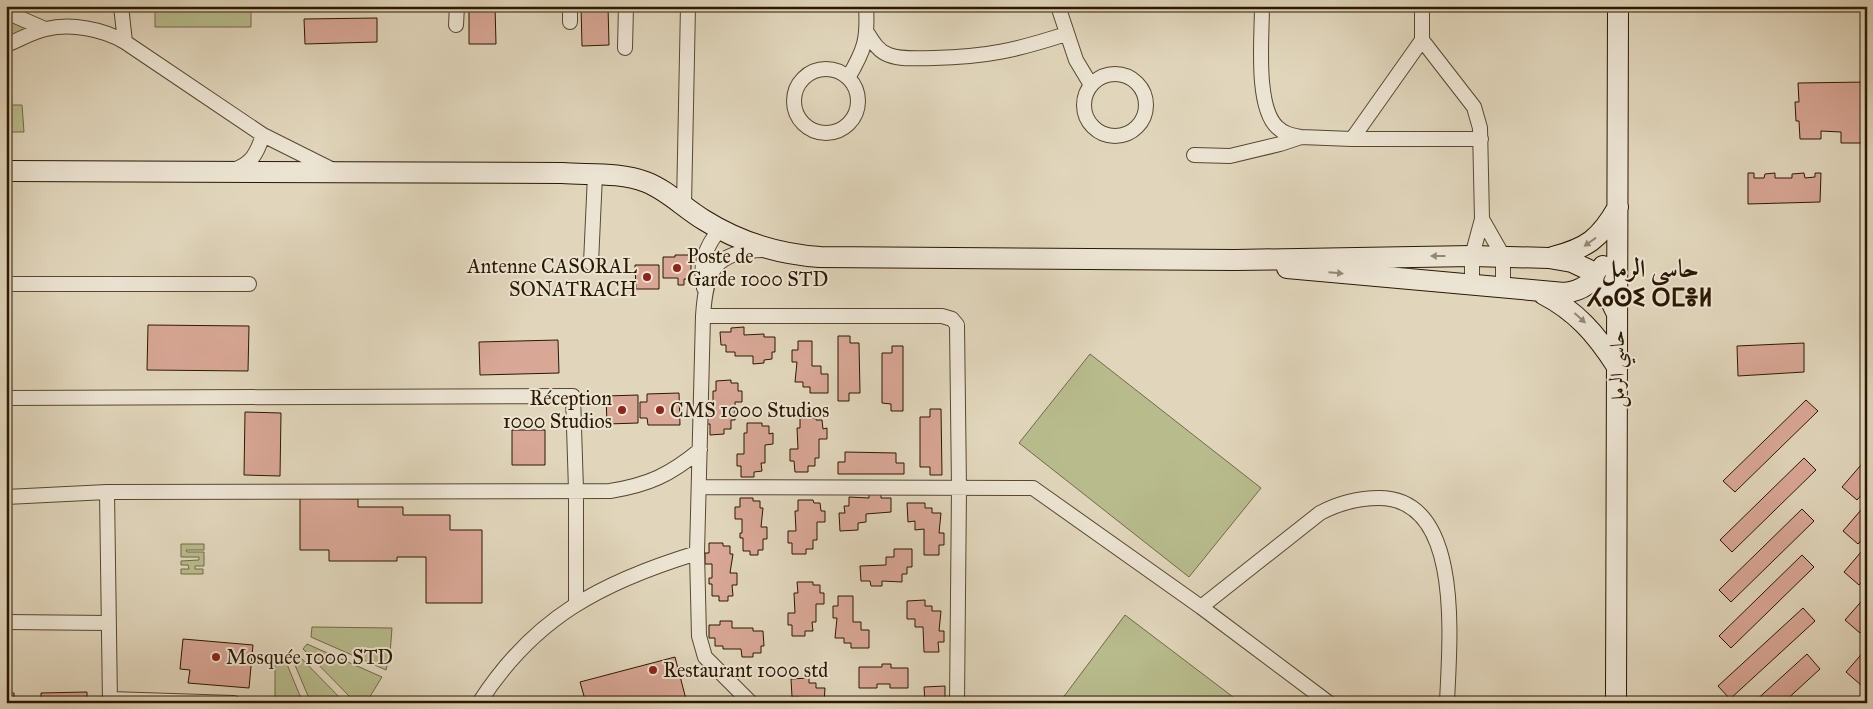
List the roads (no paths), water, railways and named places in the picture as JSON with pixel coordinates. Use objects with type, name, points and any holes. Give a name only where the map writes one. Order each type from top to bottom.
[{"type":"street","points":[[121,6],[124,42]]},
{"type":"street","points":[[456,6],[456,25]]},
{"type":"street","points":[[570,6],[570,22]]},
{"type":"street","points":[[625,48],[626,6]]},
{"type":"street","points":[[684,205],[688,6]]},
{"type":"street","points":[[848,78],[858,61],[868,34],[866,6]]},
{"type":"street","points":[[1058,6],[1076,60],[1091,85]]},
{"type":"street","points":[[1262,6],[1265,103],[1276,126],[1288,135],[1352,139],[1481,138]]},
{"type":"street","points":[[1352,139],[1422,40],[1422,6]]},
{"type":"street","name":"حاسي الرمل","points":[[1616,703],[1618,6]]},
{"type":"street","points":[[6,12],[45,29]]},
{"type":"street","points":[[6,45],[45,29],[61,27],[92,30],[110,35],[124,42],[263,135],[338,173]]},
{"type":"street","points":[[868,34],[877,47],[888,55],[926,58],[978,57],[1003,53],[1066,34]]},
{"type":"street","points":[[1422,40],[1474,106],[1481,138],[1482,219],[1472,256],[1472,285]]},
{"type":"street","points":[[820,69],[835,70],[848,78],[855,87],[858,98],[853,120],[845,128],[823,134],[812,131],[803,125],[796,116],[793,97],[802,79],[820,69]]},
{"type":"street","points":[[1108,74],[1119,74],[1129,77],[1138,84],[1146,102],[1145,113],[1140,122],[1124,134],[1105,134],[1096,129],[1085,113],[1086,94],[1091,85],[1099,78],[1108,74]]},
{"type":"street","points":[[225,172],[243,167],[254,157],[263,135]]},
{"type":"street","points":[[1194,155],[1230,156],[1270,147],[1301,137]]},
{"type":"street","points":[[6,170],[595,175],[628,177],[646,182],[737,238],[772,250],[804,256],[1235,260],[1472,256],[1549,258],[1580,265],[1596,277],[1617,314]]},
{"type":"street","points":[[591,263],[595,175]]},
{"type":"street","points":[[1549,258],[1588,245],[1602,232],[1618,207]]},
{"type":"street","points":[[1482,219],[1502,256],[1503,288]]},
{"type":"street","points":[[705,293],[702,277],[703,260],[710,241],[720,229]]},
{"type":"street","points":[[1235,260],[1296,269],[1539,292],[1575,291],[1584,288],[1596,277],[1611,252],[1618,235]]},
{"type":"street","points":[[751,703],[705,657],[700,647],[697,553],[703,316],[707,281],[720,262],[744,252],[772,250]]},
{"type":"street","points":[[6,284],[249,284]]},
{"type":"street","points":[[1539,292],[1563,304],[1583,320],[1599,339],[1616,365]]},
{"type":"street","points":[[703,316],[934,316],[952,319],[957,325],[959,488],[958,703]]},
{"type":"street","points":[[6,398],[573,396],[576,490],[576,602]]},
{"type":"street","points":[[6,497],[107,492],[610,490],[652,481],[676,470],[700,450]]},
{"type":"street","points":[[700,487],[1026,487],[1037,490],[1201,607],[1329,703]]},
{"type":"street","points":[[107,492],[110,701],[234,703]]},
{"type":"street","points":[[1201,607],[1320,513],[1334,506],[1370,498],[1393,499],[1407,504],[1418,511],[1426,522],[1444,567],[1450,622],[1446,703]]},
{"type":"street","points":[[480,703],[516,655],[545,627],[576,602],[640,572],[697,553]]},
{"type":"street","points":[[6,622],[109,623]]},
{"type":"place","name":"Poste de Garde 1000 STD","points":[[677,268]]},
{"type":"place","name":"Antenne CASORAL SONATRACH","points":[[647,277]]},
{"type":"place","name":"Réception 1000 Studios","points":[[622,410]]},
{"type":"place","name":"CMS 1000 Studios","points":[[660,410]]},
{"type":"place","name":"Mosquée 1000 STD","points":[[216,657]]},
{"type":"place","name":"Restaurant 1000 std","points":[[653,670]]},
{"type":"district","name":"حاسي الرمل ⵃⴰⵙⵉ ⵔⵎⴻⵍ","points":[[1650,282]]}]
